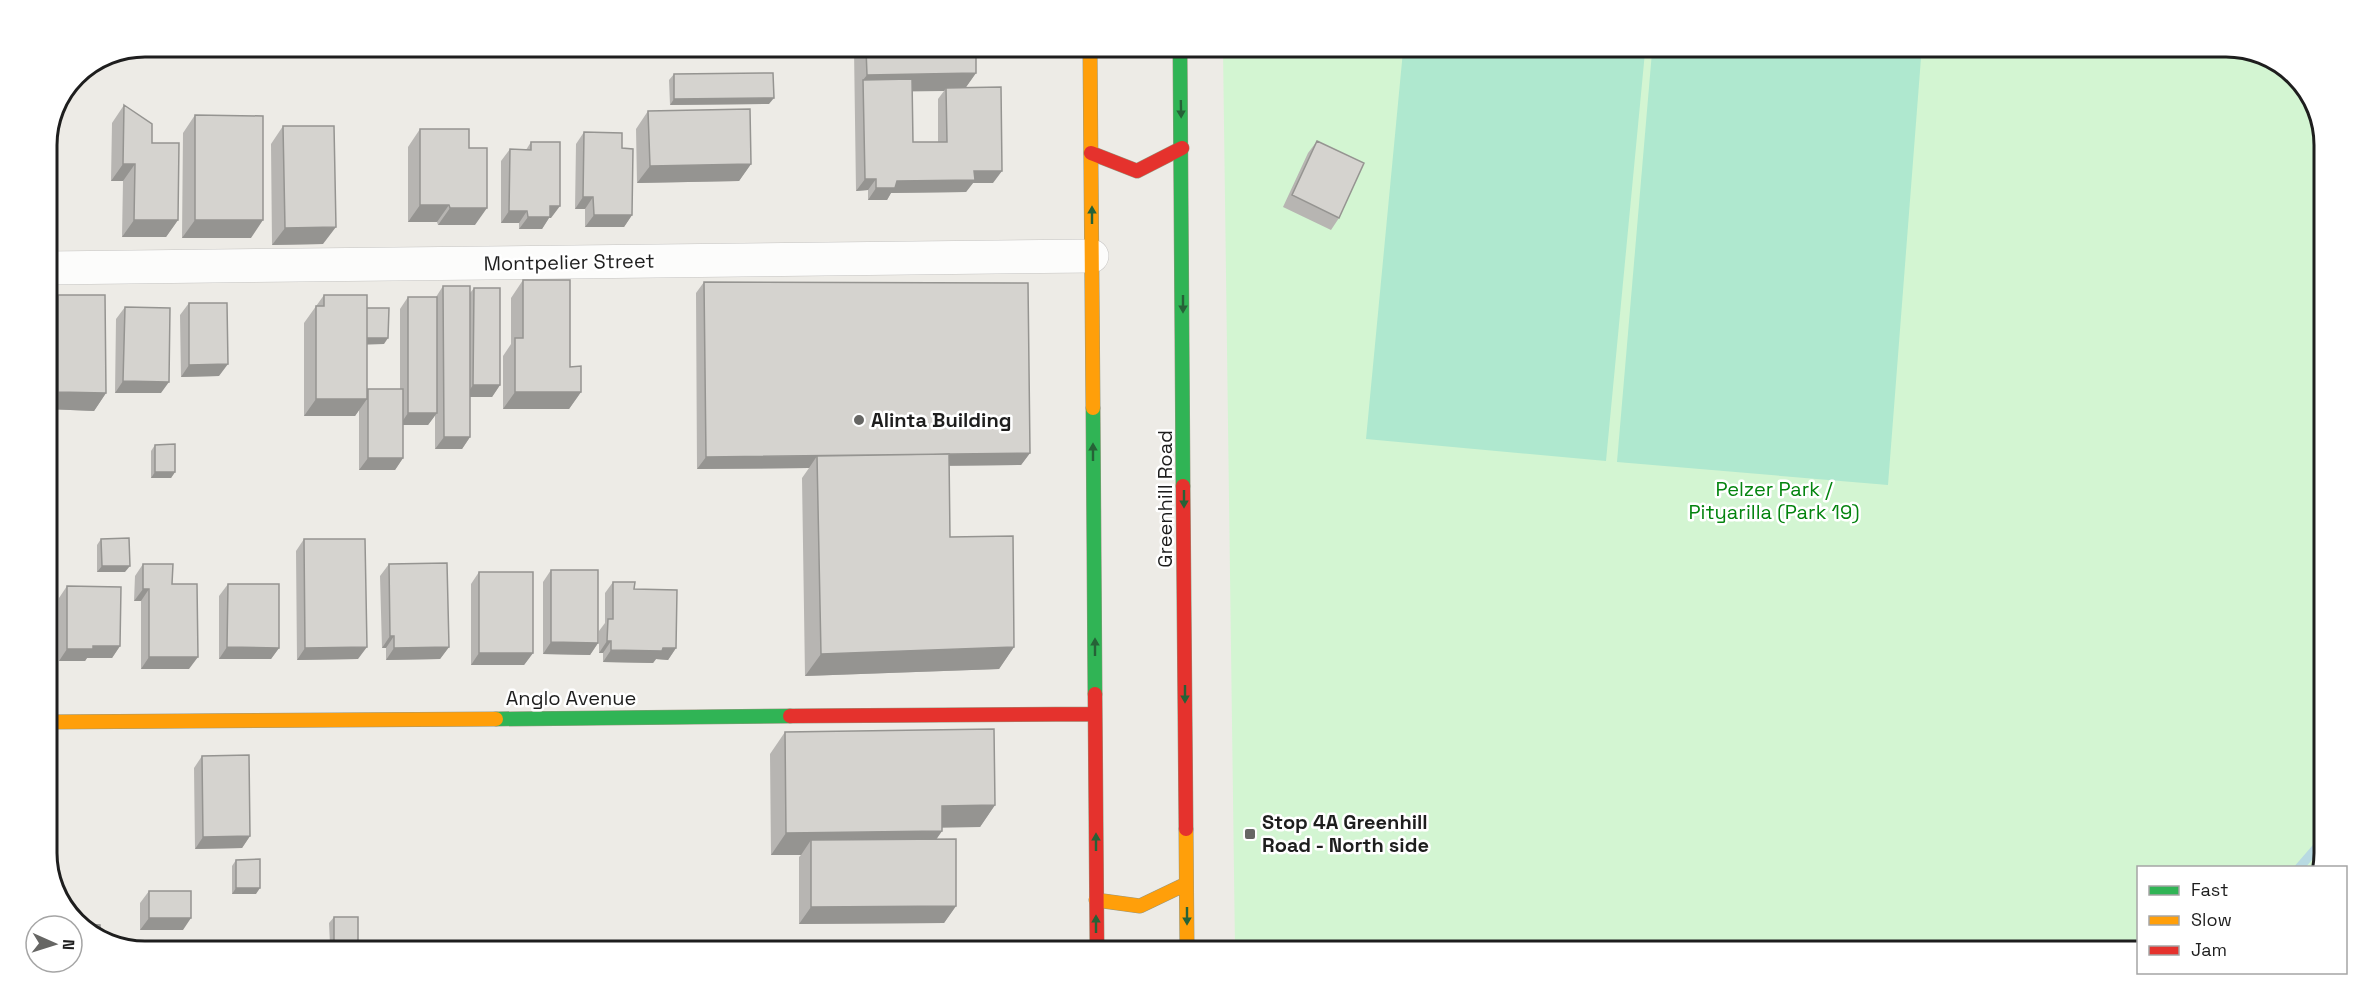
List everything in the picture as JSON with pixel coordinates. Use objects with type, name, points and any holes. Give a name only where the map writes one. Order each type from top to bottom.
[{"type":"main road","points":[[1090,57],[1096,941]]},
{"type":"main road","name":"Greenhill Road","points":[[1180,57],[1187,941]]},
{"type":"main road","points":[[1091,153],[1137,171],[1182,148]]},
{"type":"main road","name":"Anglo Avenue","points":[[57,722],[1095,714]]},
{"type":"main road","points":[[1096,900],[1140,906],[1186,884]]},
{"type":"street","name":"Montpelier Street","points":[[57,268],[1092,256]]},
{"type":"green space","name":"Pelzer Park / Pityarilla (Park 19)","points":[[1223,57],[2226,57],[2259,64],[2275,72],[2292,87],[2305,106],[2314,140],[2312,866],[2137,866],[2137,941],[1235,941]]},
{"type":"green space","points":[[1402,57],[1645,57],[1606,461],[1366,439]]},
{"type":"green space","points":[[1652,57],[1921,58],[1888,485],[1617,462]]},
{"type":"building","points":[[866,57],[976,57],[976,73],[867,75]]},
{"type":"building","points":[[773,73],[774,98],[674,99],[674,74]]},
{"type":"building","points":[[912,79],[913,142],[947,142],[946,88],[1001,87],[1002,171],[974,171],[975,180],[897,181],[895,188],[876,188],[876,179],[865,179],[863,80]]},
{"type":"building","points":[[124,105],[152,124],[152,143],[179,143],[178,220],[134,220],[135,164],[123,164]]},
{"type":"building","points":[[750,109],[751,164],[650,166],[648,111]]},
{"type":"building","points":[[195,115],[263,116],[263,220],[195,220]]},
{"type":"building","points":[[283,126],[334,126],[336,227],[285,228]]},
{"type":"building","points":[[420,129],[469,129],[469,148],[487,148],[487,208],[420,205]]},
{"type":"building","points":[[584,132],[622,133],[622,148],[633,149],[632,215],[594,215],[593,197],[583,197]]},
{"type":"building","points":[[1317,141],[1364,163],[1339,218],[1292,195]]},
{"type":"building","points":[[531,142],[560,142],[560,206],[550,206],[550,217],[528,217],[527,211],[509,211],[510,149],[531,150]]},
{"type":"building","points":[[523,280],[570,280],[570,367],[581,366],[581,392],[515,392],[515,338],[523,338]]},
{"type":"building","name":"Alinta Building","points":[[704,282],[1028,283],[1030,453],[706,457]]},
{"type":"building","points":[[443,286],[470,286],[470,437],[444,437]]},
{"type":"building","points":[[474,288],[500,288],[500,385],[473,385]]},
{"type":"building","points":[[58,295],[105,295],[106,393],[58,392]]},
{"type":"building","points":[[324,295],[367,295],[367,399],[316,399],[316,306],[324,306]]},
{"type":"building","points":[[408,297],[437,297],[437,413],[408,413]]},
{"type":"building","points":[[189,303],[227,303],[228,364],[189,365]]},
{"type":"building","points":[[125,307],[170,308],[169,382],[123,381]]},
{"type":"building","points":[[367,308],[389,308],[388,338],[367,338]]},
{"type":"building","points":[[368,389],[403,389],[403,458],[368,458]]},
{"type":"building","points":[[175,444],[175,472],[155,472],[155,445]]},
{"type":"building","points":[[949,454],[950,537],[1013,536],[1014,647],[821,654],[817,456]]},
{"type":"building","points":[[129,538],[130,566],[102,566],[101,539]]},
{"type":"building","points":[[304,539],[365,539],[367,647],[305,648]]},
{"type":"building","points":[[447,563],[449,647],[394,648],[394,636],[390,636],[389,564]]},
{"type":"building","points":[[143,564],[173,564],[172,584],[197,584],[198,657],[149,657],[149,589],[143,589]]},
{"type":"building","points":[[551,570],[598,570],[598,643],[551,642]]},
{"type":"building","points":[[479,572],[533,572],[533,653],[479,653]]},
{"type":"building","points":[[613,582],[635,582],[634,589],[677,590],[676,648],[663,648],[662,651],[611,650],[611,641],[607,641],[608,619],[613,619]]},
{"type":"building","points":[[228,584],[279,584],[279,648],[227,647]]},
{"type":"building","points":[[67,586],[121,587],[120,646],[67,649]]},
{"type":"building","points":[[994,729],[995,805],[942,806],[942,831],[786,833],[785,732]]},
{"type":"building","points":[[249,755],[250,836],[203,837],[202,756]]},
{"type":"building","points":[[956,839],[956,906],[811,907],[811,840]]},
{"type":"building","points":[[260,859],[260,888],[236,888],[236,860]]},
{"type":"building","points":[[149,891],[191,891],[191,918],[149,918]]},
{"type":"building","points":[[334,917],[358,917],[358,941],[334,941]]},
{"type":"waterway","points":[[2301,866],[2314,851]]},
{"type":"traffic: fast","points":[[1180,57],[1183,486]]},
{"type":"traffic: fast","points":[[1093,408],[1095,694]]},
{"type":"traffic: fast","points":[[496,719],[790,716]]},
{"type":"traffic: slow","points":[[1090,57],[1093,408]]},
{"type":"traffic: slow","points":[[57,722],[496,719]]},
{"type":"traffic: slow","points":[[1186,829],[1187,941]]},
{"type":"traffic: slow","points":[[1096,900],[1140,906],[1186,884]]},
{"type":"traffic: jam","points":[[1091,153],[1137,171],[1182,148]]},
{"type":"traffic: jam","points":[[1183,486],[1186,829]]},
{"type":"traffic: jam","points":[[1095,694],[1097,941]]},
{"type":"traffic: jam","points":[[790,716],[1095,714]]},
{"type":"place","name":"Alinta Building","points":[[859,420]]},
{"type":"place","name":"Stop 4A Greenhill Road - North side","points":[[1250,834]]}]
